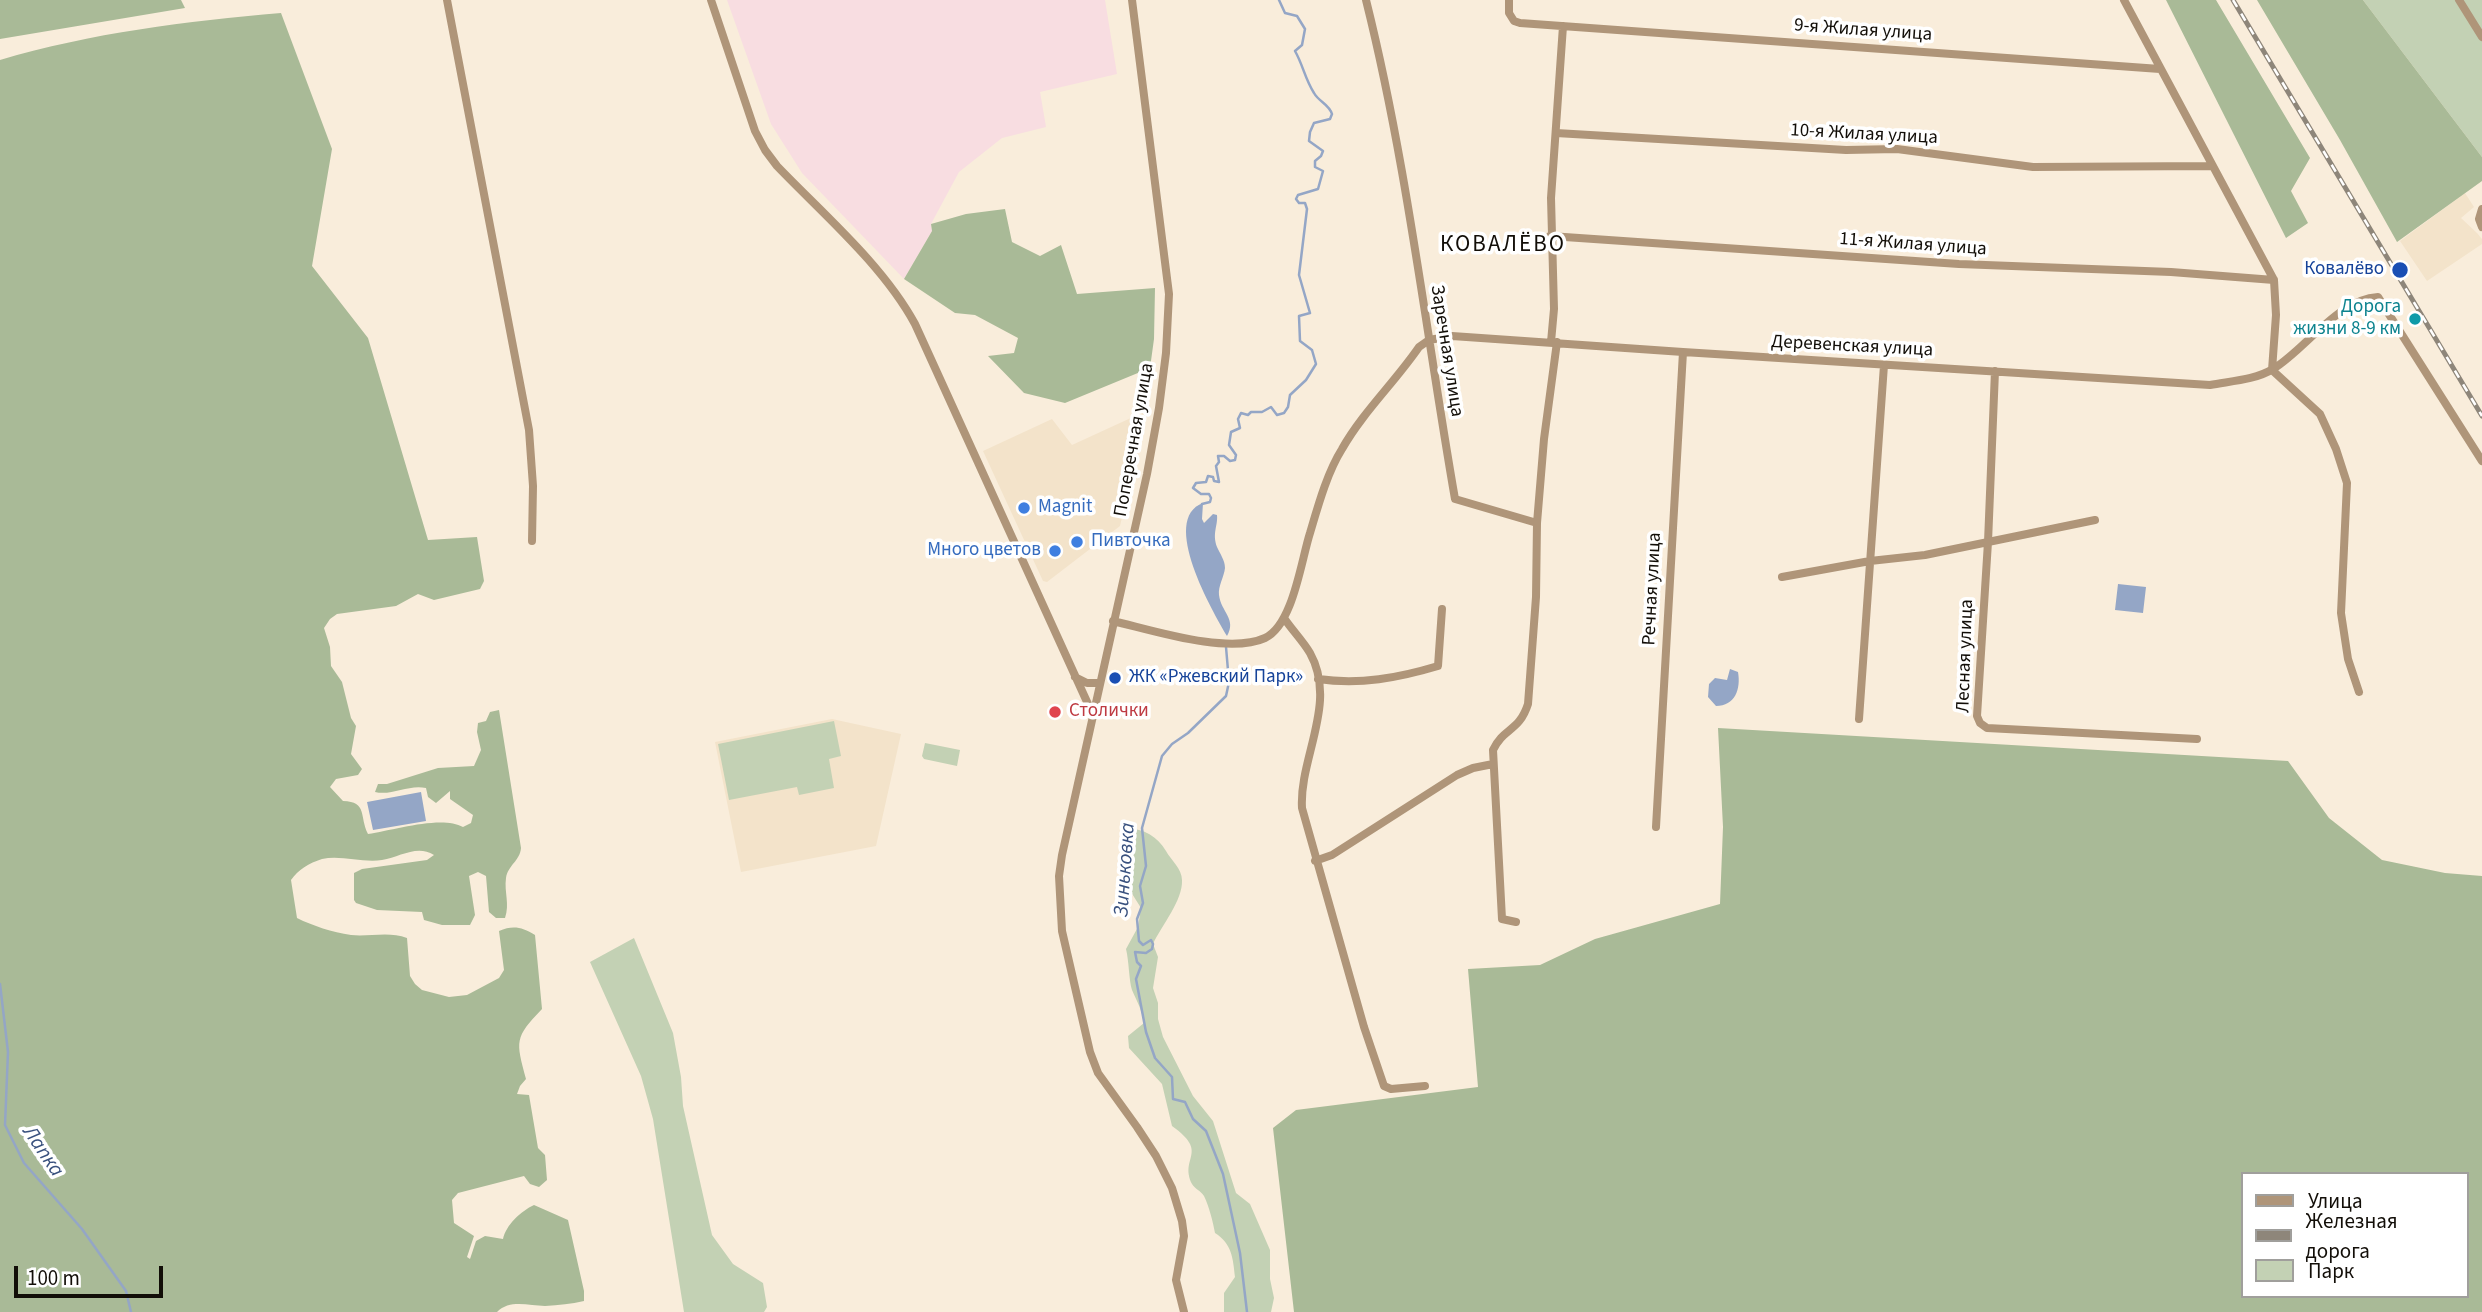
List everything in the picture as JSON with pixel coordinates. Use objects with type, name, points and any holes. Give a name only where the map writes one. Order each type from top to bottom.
[{"type":"street","points":[[447,0],[529,430],[533,486],[532,541]]},
{"type":"street","points":[[711,0],[755,131],[765,149],[777,166],[883,276],[915,324],[1093,715]]},
{"type":"street","name":"Поперечная улица","points":[[1132,0],[1169,294],[1166,353],[1147,474],[1059,876],[1062,930],[1076,999],[1098,1073],[1156,1156],[1172,1188],[1182,1221],[1184,1236],[1176,1280],[1184,1312]]},
{"type":"street","name":"Заречная улица","points":[[1366,0],[1377,42],[1401,172],[1455,499],[1537,523]]},
{"type":"street","name":"9-я Жилая улица","points":[[1509,0],[1509,13],[1514,21],[2161,69]]},
{"type":"street","points":[[2124,0],[2274,280],[2276,315],[2272,370]]},
{"type":"street","points":[[2459,0],[2482,37]]},
{"type":"street","points":[[1516,922],[1502,919],[1493,750],[1499,738],[1516,727],[1523,718],[1528,704],[1536,597],[1537,523],[1554,342],[1550,236],[1563,26]]},
{"type":"street","name":"10-я Жилая улица","points":[[1556,133],[1846,150],[1897,149],[2034,167],[2213,166]]},
{"type":"street","points":[[2482,209],[2479,219],[2482,227]]},
{"type":"street","name":"11-я Жилая улица","points":[[1550,236],[1959,264],[2171,272],[2274,280]]},
{"type":"street","points":[[2272,370],[2355,301],[2378,297],[2482,461]]},
{"type":"street","name":"Деревенская улица","points":[[1429,340],[1452,335],[2210,385],[2245,379],[2272,370]]},
{"type":"street","points":[[1113,621],[1194,640],[1223,643],[1263,639],[1274,632],[1284,618],[1310,532],[1340,450],[1419,347],[1429,340]]},
{"type":"street","name":"Речная улица","points":[[1656,827],[1683,352]]},
{"type":"street","points":[[1859,719],[1884,365]]},
{"type":"street","points":[[2272,370],[2320,414],[2336,449],[2347,483],[2341,613],[2348,659],[2359,691]]},
{"type":"street","name":"Лесная улица","points":[[1995,371],[1977,716],[1980,723],[1987,728],[2197,739]]},
{"type":"street","points":[[1782,577],[1870,561],[1925,555],[2095,520]]},
{"type":"street","points":[[1318,679],[1338,682],[1368,681],[1403,676],[1438,666],[1442,609]]},
{"type":"street","points":[[1284,618],[1310,653],[1318,679],[1317,723],[1301,789],[1302,808],[1364,1027],[1384,1086],[1391,1089],[1425,1086]]},
{"type":"street","points":[[1075,677],[1087,683],[1100,683]]},
{"type":"street","points":[[1315,861],[1332,855],[1457,775],[1493,764]]},
{"type":"shaded area","points":[[727,0],[1105,0],[1117,74],[1040,92],[1046,127],[1002,138],[959,172],[931,224],[932,231],[904,279],[802,173],[771,124]]},
{"type":"shaded area","points":[[2465,193],[2474,207],[2461,218],[2482,239],[2482,244],[2427,281],[2400,241]]},
{"type":"shaded area","points":[[1146,411],[1120,526],[1047,582],[1043,581],[983,451],[1052,419],[1072,445]]},
{"type":"shaded area","points":[[832,719],[901,734],[876,846],[741,872],[715,742]]},
{"type":"green space","points":[[0,0],[181,0],[185,8],[0,39]]},
{"type":"green space","points":[[2166,0],[2216,0],[2310,158],[2291,191],[2308,223],[2286,238]]},
{"type":"green space","points":[[2257,0],[2363,0],[2482,157],[2482,181],[2397,242]]},
{"type":"green space","points":[[2363,0],[2482,0],[2482,157]]},
{"type":"green space","points":[[281,13],[332,149],[312,266],[368,338],[428,540],[477,537],[484,581],[480,589],[434,600],[418,594],[396,606],[337,614],[330,619],[324,628],[330,647],[331,666],[342,682],[351,718],[356,726],[351,754],[362,769],[358,775],[336,779],[330,787],[343,801],[360,807],[368,834],[443,822],[463,827],[471,823],[473,815],[450,799],[450,791],[436,803],[428,797],[426,788],[375,792],[378,784],[387,784],[438,768],[474,766],[481,750],[478,723],[486,721],[490,712],[499,710],[521,848],[506,878],[505,918],[496,918],[489,912],[486,876],[478,872],[469,876],[475,915],[470,925],[442,925],[424,920],[422,912],[377,910],[356,903],[354,873],[362,869],[427,860],[434,855],[421,851],[382,860],[329,858],[308,865],[291,880],[297,918],[344,934],[393,935],[407,938],[410,976],[415,984],[422,990],[449,997],[467,995],[499,978],[504,970],[499,931],[517,928],[535,935],[542,1009],[522,1034],[519,1048],[526,1079],[517,1094],[529,1095],[538,1148],[545,1155],[547,1180],[539,1187],[530,1184],[524,1176],[458,1193],[452,1200],[454,1223],[474,1236],[467,1257],[470,1259],[476,1241],[485,1236],[503,1239],[515,1219],[534,1205],[568,1220],[584,1301],[545,1306],[514,1304],[497,1312],[0,1312],[0,60],[69,42],[139,29]]},
{"type":"green space","points":[[1005,209],[1012,242],[1040,256],[1061,245],[1077,294],[1155,288],[1154,339],[1150,368],[1065,403],[1024,393],[988,356],[1014,353],[1018,338],[975,315],[955,313],[904,279],[932,231],[931,224],[966,214]]},
{"type":"green space","points":[[834,721],[841,756],[829,759],[834,788],[799,795],[797,787],[729,800],[718,744]]},
{"type":"green space","points":[[1718,728],[2288,761],[2329,818],[2382,860],[2445,873],[2482,876],[2482,1312],[1294,1312],[1273,1128],[1296,1110],[1478,1087],[1468,969],[1540,965],[1595,939],[1720,904],[1723,827]]},
{"type":"green space","points":[[925,743],[960,750],[957,766],[924,759],[922,756]]},
{"type":"green space","points":[[1127,828],[1154,837],[1182,876],[1179,896],[1153,944],[1158,957],[1153,988],[1158,1003],[1158,1019],[1163,1037],[1193,1096],[1213,1121],[1236,1193],[1250,1204],[1270,1250],[1270,1279],[1274,1298],[1271,1312],[1224,1312],[1224,1293],[1235,1277],[1231,1252],[1215,1233],[1204,1196],[1192,1184],[1189,1167],[1192,1149],[1183,1135],[1172,1126],[1162,1084],[1129,1048],[1128,1036],[1144,1023],[1131,986],[1126,949],[1138,927],[1141,908],[1124,881],[1130,860],[1126,840]]},
{"type":"green space","points":[[634,938],[673,1033],[683,1106],[712,1235],[733,1264],[763,1283],[767,1307],[764,1312],[684,1312],[653,1119],[641,1076],[590,962]]},
{"type":"water","points":[[1203,503],[1204,523],[1213,514],[1217,515],[1216,542],[1225,568],[1219,595],[1230,625],[1227,636],[1202,588],[1188,546],[1186,527],[1191,512]]},
{"type":"water","points":[[2118,584],[2146,587],[2143,613],[2115,610]]},
{"type":"water","points":[[1730,669],[1738,672],[1737,690],[1732,700],[1716,706],[1708,697],[1709,684],[1715,678],[1727,680]]},
{"type":"water","points":[[421,792],[426,821],[373,830],[367,802]]},
{"type":"waterway","name":"Зиньковка","points":[[1202,504],[1210,502],[1209,494],[1201,494],[1193,488],[1196,483],[1206,482],[1208,476],[1219,482],[1216,466],[1219,462],[1218,456],[1224,456],[1230,461],[1235,460],[1236,455],[1229,445],[1231,432],[1240,428],[1238,419],[1241,413],[1248,415],[1271,407],[1277,415],[1284,413],[1290,395],[1306,380],[1316,364],[1312,350],[1300,341],[1299,316],[1310,313],[1299,275],[1307,209],[1305,203],[1299,203],[1296,199],[1298,195],[1318,189],[1323,171],[1315,167],[1315,161],[1323,151],[1309,141],[1310,132],[1314,123],[1330,119],[1332,114],[1314,93],[1295,51],[1302,45],[1305,29],[1297,16],[1285,13],[1279,0]]},
{"type":"waterway","name":"Зиньковка","points":[[1226,647],[1229,682],[1226,696],[1162,756],[1142,828],[1146,866],[1140,886],[1143,903],[1137,919],[1139,941],[1143,945],[1151,940],[1153,944],[1152,949],[1146,953],[1135,952],[1137,962],[1141,966],[1136,979],[1146,1032],[1155,1058],[1172,1077],[1173,1099],[1185,1102],[1193,1119],[1206,1131],[1223,1174],[1240,1253],[1247,1312]]},
{"type":"waterway","name":"Лапка","points":[[0,984],[8,1052],[5,1125],[24,1163],[82,1229],[126,1291],[131,1312]]},
{"type":"railway","points":[[2233,0],[2482,416]]},
{"type":"place","name":"Ковалёво","points":[[2400,270]]},
{"type":"place","name":"Дорога жизни 8-9 км","points":[[2415,319]]},
{"type":"place","name":"Magnit","points":[[1024,508]]},
{"type":"place","name":"Пивточка","points":[[1077,542]]},
{"type":"place","name":"Много цветов","points":[[1055,551]]},
{"type":"place","name":"ЖК «Ржевский Парк»","points":[[1115,678]]},
{"type":"place","name":"Столички","points":[[1055,712]]},
{"type":"district","name":"КОВАЛЁВО","points":[[1503,246]]}]
